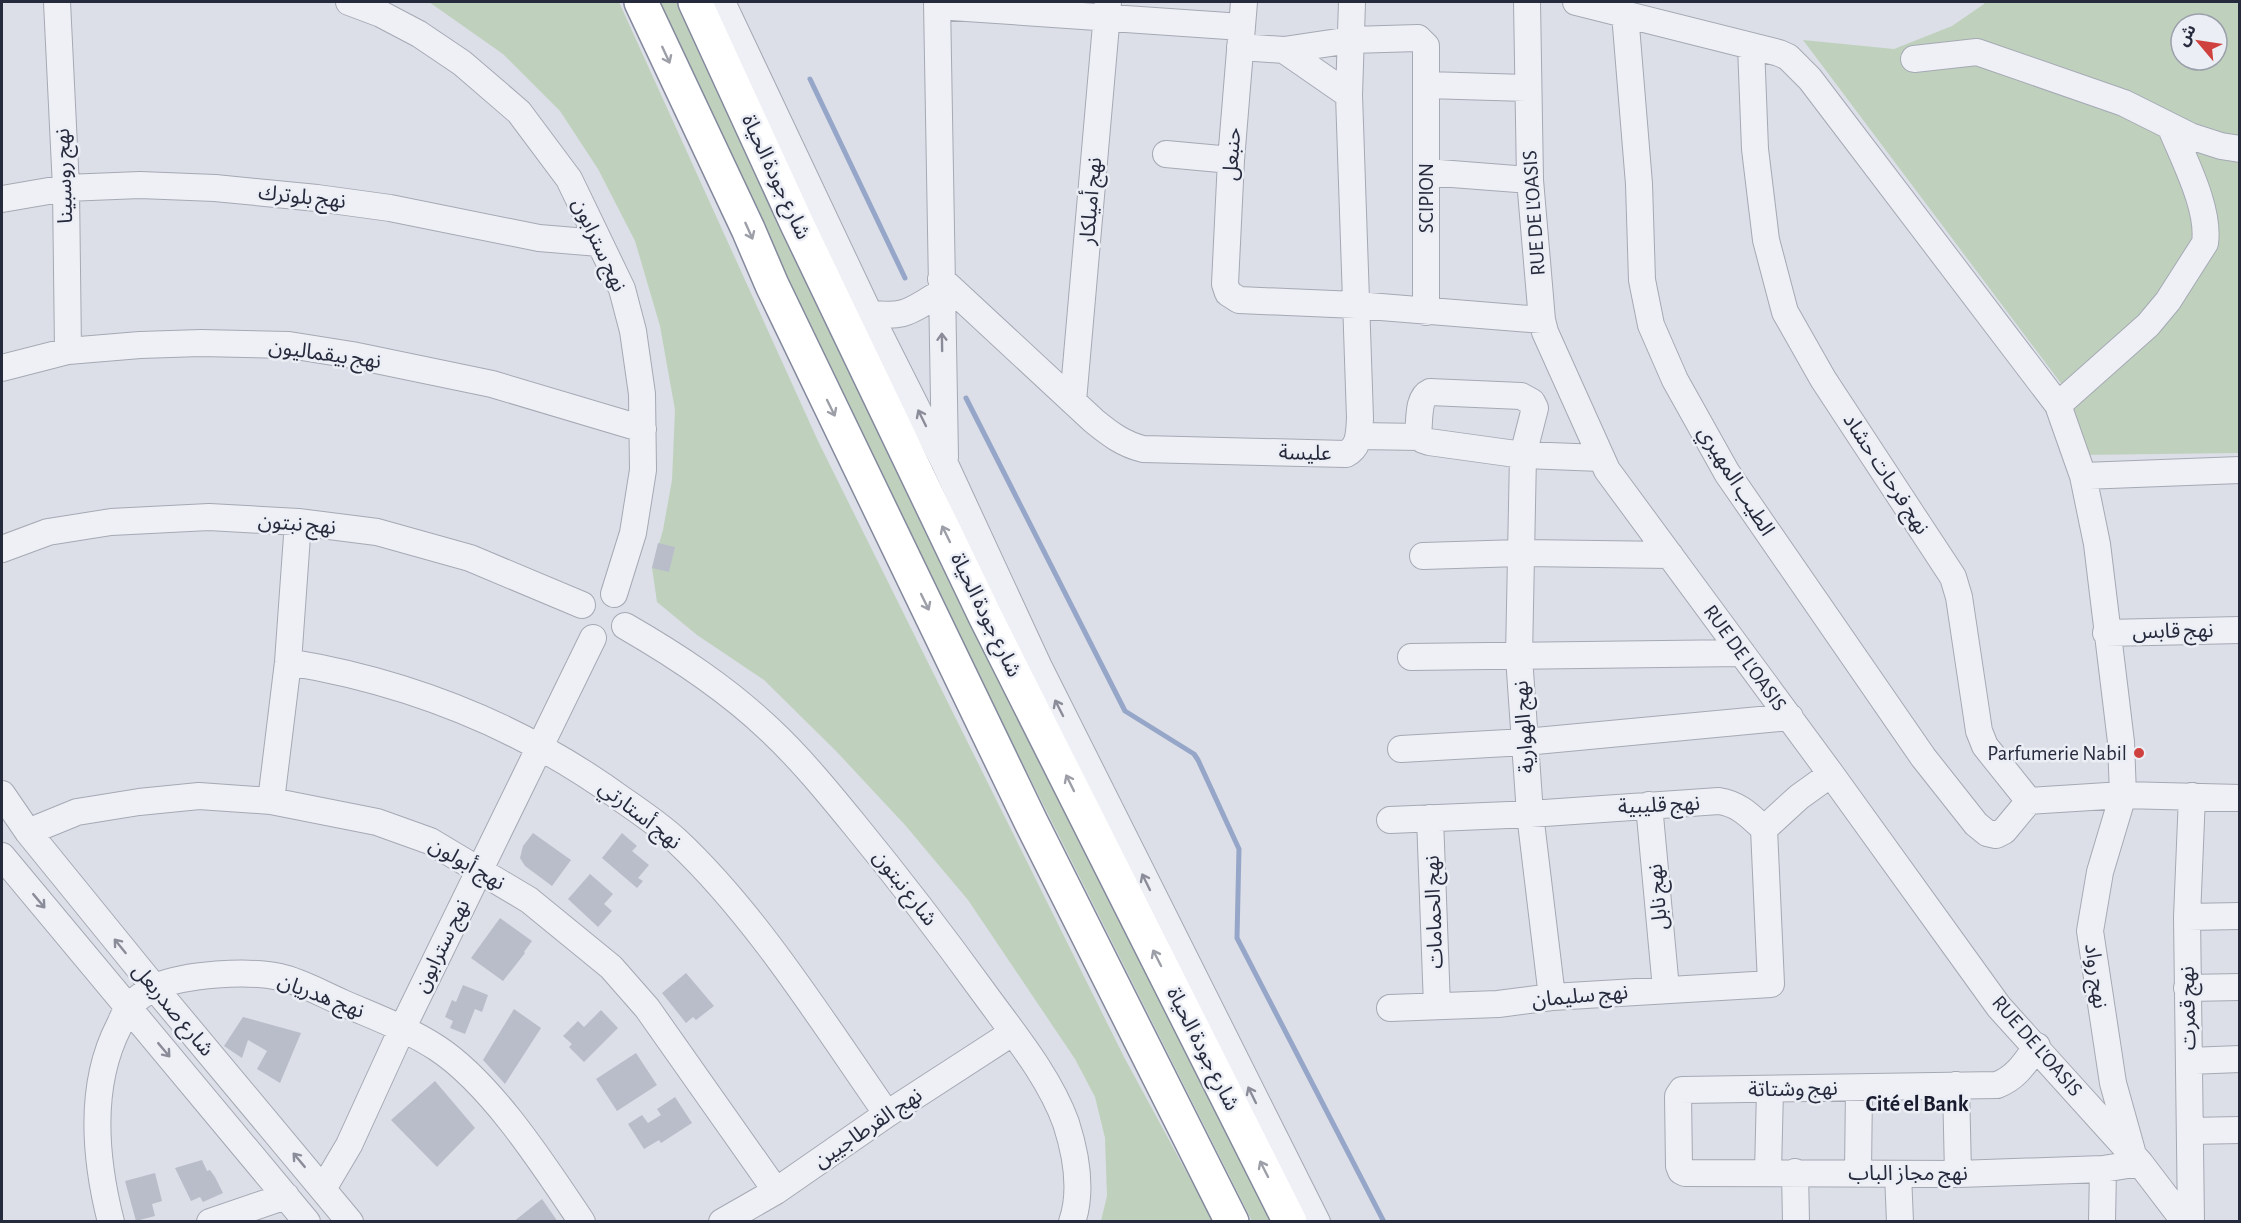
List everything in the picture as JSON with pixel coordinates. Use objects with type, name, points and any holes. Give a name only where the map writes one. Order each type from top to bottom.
[{"type":"highway","points":[[641,2],[772,285],[1026,811],[1232,1221]]},
{"type":"highway","name":"شارع جودة الحياة","points":[[695,2],[807,245],[985,616],[1290,1221]]},
{"type":"street","name":"نهج روسبينا","points":[[57,2],[66,188],[68,351]]},
{"type":"street","name":"نهج سترابون","points":[[349,2],[381,14],[419,34],[462,63],[519,112],[568,179],[622,289],[633,331],[642,394],[643,470],[633,533],[614,594]]},
{"type":"street","points":[[722,2],[869,313],[945,464],[1038,665],[1317,1221]]},
{"type":"street","name":"حنبعل","points":[[1244,2],[1231,160],[1225,284],[1228,292],[1239,300],[1356,305]]},
{"type":"street","name":"عليسة","points":[[941,286],[1111,436],[1127,445],[1143,449],[1346,454],[1353,451],[1359,436],[1349,95],[1352,2]]},
{"type":"street","name":"RUE DE L'OASIS","points":[[1527,2],[1530,180],[1542,320],[1545,332],[1607,470],[1790,717],[2000,1007],[2137,1160],[2186,1221]]},
{"type":"street","name":"نهج رواد","points":[[1576,2],[1788,57],[1810,79],[2058,405],[2083,476],[2097,544],[2121,742],[2123,795],[2100,872],[2090,931],[2113,1083],[2137,1160]]},
{"type":"street","points":[[945,464],[937,4],[1108,10],[1241,37],[1284,51],[1349,95]]},
{"type":"street","name":"نهج أميلكار","points":[[1073,401],[1108,10]]},
{"type":"street","name":"الطيب المهيري","points":[[1625,14],[1639,184],[1642,280],[1651,325],[1675,380],[1727,473],[1923,758],[1976,825],[1987,833],[1996,835],[2004,831],[2029,801]]},
{"type":"street","name":"SCIPION","points":[[1351,40],[1420,39],[1426,46],[1426,312]]},
{"type":"street","points":[[1284,51],[1351,40]]},
{"type":"street","name":"نهج فرحات حشاد","points":[[1751,46],[1755,149],[1766,240],[1785,312],[1823,379],[1953,578],[1959,597],[1973,707],[1979,732],[1985,746],[2029,801]]},
{"type":"street","points":[[1914,58],[1977,52],[2108,97],[2171,128],[2220,146],[2240,149]]},
{"type":"street","points":[[1427,85],[1528,88]]},
{"type":"street","points":[[2058,405],[2148,325],[2168,301],[2205,243],[2206,234],[2200,204],[2171,128]]},
{"type":"street","points":[[1166,154],[1231,160]]},
{"type":"street","points":[[1426,172],[1530,180]]},
{"type":"street","name":"نهج بلوترك","points":[[2,199],[66,188],[140,185],[215,188],[317,198],[401,210],[538,238],[599,243]]},
{"type":"street","points":[[869,313],[889,316],[904,314],[941,286]]},
{"type":"street","points":[[1356,305],[1542,320]]},
{"type":"street","name":"نهج بيقماليون","points":[[2,368],[68,351],[140,345],[201,343],[289,345],[363,357],[492,384],[643,429]]},
{"type":"street","name":"نهج الهوارية","points":[[1421,437],[1418,434],[1422,400],[1425,394],[1430,392],[1521,396],[1532,402],[1534,408],[1523,455],[1519,657],[1530,814],[1552,997]]},
{"type":"street","points":[[1359,436],[1421,437],[1429,442],[1523,455],[1601,458]]},
{"type":"street","points":[[2083,476],[2240,470]]},
{"type":"street","name":"نهج نبتون","points":[[2,549],[48,532],[111,522],[209,518],[298,522],[377,532],[470,558],[582,605]]},
{"type":"street","points":[[271,801],[288,662],[298,522]]},
{"type":"street","points":[[1423,556],[1670,555]]},
{"type":"street","points":[[605,591],[614,594],[622,599],[627,607],[626,626],[612,638],[602,640],[593,638],[585,632],[581,624],[582,605],[588,597],[596,593],[605,591]]},
{"type":"street","name":"شارع نبتون","points":[[626,626],[682,660],[733,697],[770,729],[808,768],[935,925],[1051,1092],[1065,1123],[1078,1181],[1072,1221]]},
{"type":"street","name":"نهج قابس","points":[[2106,633],[2240,630]]},
{"type":"street","name":"نهج سترابون","points":[[323,1189],[349,1145],[479,869],[593,638]]},
{"type":"street","points":[[1411,657],[1742,653]]},
{"type":"street","name":"نهج أستارتي","points":[[288,662],[334,670],[447,703],[500,725],[600,783],[677,841],[748,920],[794,981],[887,1114]]},
{"type":"street","points":[[1401,749],[1525,742],[1790,717]]},
{"type":"street","points":[[1764,829],[1799,797],[1831,774]]},
{"type":"street","name":"شارع صدربعل","points":[[2,794],[28,832],[154,987],[350,1221]]},
{"type":"street","points":[[2029,801],[2123,795],[2240,798]]},
{"type":"street","name":"نهج أبولون","points":[[28,832],[77,812],[139,802],[199,796],[271,801],[377,822],[430,841],[529,900],[611,967],[647,1008],[776,1191]]},
{"type":"street","name":"نهج قمرت","points":[[2191,1221],[2187,917],[2192,796]]},
{"type":"street","name":"نهج قليبية","points":[[1390,820],[1530,814],[1719,801],[1729,803],[1744,811],[1764,829]]},
{"type":"street","name":"نهج نابل","points":[[1649,805],[1666,989]]},
{"type":"street","name":"نهج الحمامات","points":[[1430,818],[1437,1006]]},
{"type":"street","name":"نهج سليمان","points":[[1390,1008],[1498,1004],[1552,997],[1771,984],[1764,829]]},
{"type":"street","name":"شارع صدربعل","points":[[2,856],[307,1221]]},
{"type":"street","points":[[2187,917],[2240,916]]},
{"type":"street","name":"نهج هدريان","points":[[111,1221],[104,1194],[98,1145],[98,1103],[108,1047],[128,1007],[154,987],[196,977],[231,973],[281,977],[305,985],[402,1029],[438,1049],[471,1076],[535,1154],[582,1221]]},
{"type":"street","points":[[2187,988],[2240,987]]},
{"type":"street","name":"نهج القرطاجيين","points":[[723,1221],[776,1191],[887,1114],[1012,1033]]},
{"type":"street","name":"نهج وشتاتة","points":[[1679,1166],[1680,1092],[1686,1089],[1770,1090],[1996,1085],[2008,1081],[2017,1073],[2037,1046]]},
{"type":"street","points":[[2189,1061],[2240,1059]]},
{"type":"street","points":[[1956,1085],[1958,1174]]},
{"type":"street","points":[[1858,1172],[1859,1088]]},
{"type":"street","points":[[1768,1172],[1770,1090]]},
{"type":"street","points":[[2190,1131],[2240,1130]]},
{"type":"street","name":"نهج مجاز الباب","points":[[1679,1166],[1685,1173],[1958,1174],[2103,1169],[2137,1160]]},
{"type":"street","points":[[2102,1221],[2103,1169]]},
{"type":"street","points":[[1795,1172],[1796,1221]]},
{"type":"street","points":[[1898,1174],[1900,1221]]},
{"type":"street","points":[[210,1221],[286,1196]]},
{"type":"green space","points":[[429,2],[619,2],[818,441],[1124,1057],[1213,1221],[1101,1221],[1107,1196],[1105,1138],[1095,1097],[1075,1059],[968,900],[905,825],[836,751],[764,680],[697,635],[657,602],[652,568],[663,530],[672,480],[675,410],[660,326],[635,241],[598,169],[560,111],[503,54]]},
{"type":"green space","points":[[655,2],[688,2],[1286,1221],[1252,1221],[853,425]]},
{"type":"green space","points":[[1985,2],[2239,2],[2239,453],[2082,455],[2072,398],[1803,40],[1894,49],[1952,26]]},
{"type":"building","points":[[658,543],[675,547],[669,572],[652,568]]},
{"type":"building","points":[[533,833],[571,860],[552,886],[525,866],[520,858],[523,846]]},
{"type":"building","points":[[622,833],[637,846],[632,851],[649,865],[638,878],[643,881],[637,888],[602,858]]},
{"type":"building","points":[[590,874],[613,894],[604,904],[612,911],[598,927],[568,899]]},
{"type":"building","points":[[500,918],[532,941],[503,981],[471,958]]},
{"type":"building","points":[[686,973],[714,1006],[696,1020],[693,1017],[686,1023],[662,993]]},
{"type":"building","points":[[463,985],[488,995],[482,1012],[475,1009],[465,1034],[450,1028],[453,1021],[445,1017],[452,1000],[456,1002]]},
{"type":"building","points":[[514,1009],[541,1028],[505,1084],[483,1060]]},
{"type":"building","points":[[601,1010],[618,1028],[584,1062],[569,1047],[572,1044],[563,1036],[578,1021],[584,1027]]},
{"type":"building","points":[[243,1017],[301,1033],[280,1083],[257,1069],[267,1051],[248,1040],[242,1058],[224,1046]]},
{"type":"building","points":[[636,1053],[657,1085],[617,1111],[596,1079]]},
{"type":"building","points":[[435,1081],[475,1128],[437,1167],[391,1120]]},
{"type":"building","points":[[675,1097],[692,1123],[661,1143],[659,1140],[644,1149],[628,1124],[642,1115],[648,1123],[661,1115],[657,1109]]},
{"type":"building","points":[[202,1160],[207,1171],[210,1170],[215,1177],[223,1193],[203,1202],[200,1197],[191,1201],[175,1168]]},
{"type":"building","points":[[155,1173],[162,1201],[152,1204],[155,1216],[136,1221],[125,1181]]},
{"type":"building","points":[[542,1199],[558,1222],[513,1222]]},
{"type":"waterway","points":[[810,79],[905,278]]},
{"type":"waterway","points":[[966,398],[1125,711],[1194,754],[1198,760],[1239,849],[1237,938],[1384,1222]]},
{"type":"place","name":"Parfumerie Nabil","points":[[2139,753]]},
{"type":"district","name":"Cité el Bank","points":[[1917,1104]]}]
